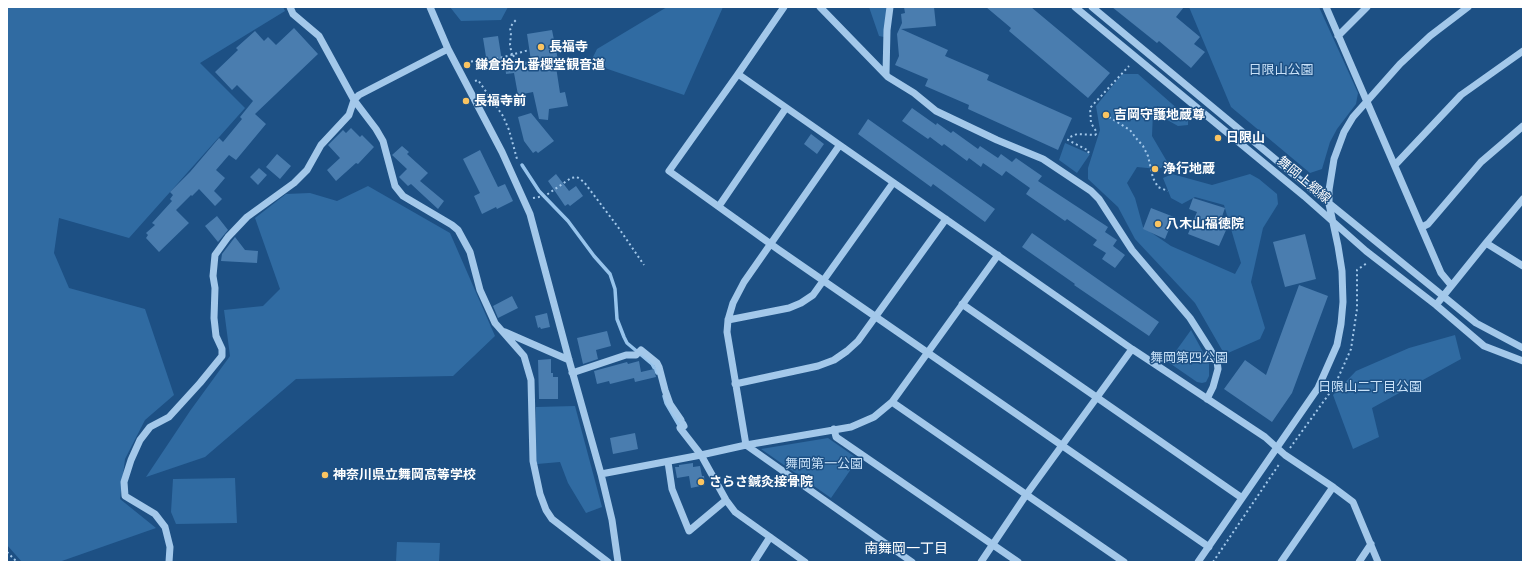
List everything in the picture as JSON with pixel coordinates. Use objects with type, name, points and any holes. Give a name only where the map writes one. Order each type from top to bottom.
[{"type":"street","points":[[290,7],[293,14],[319,36],[354,100],[376,129],[383,141],[395,186],[403,196],[458,230],[470,252],[480,290],[495,323],[524,356],[531,380],[533,461],[540,494],[546,510],[552,519],[608,562]]},
{"type":"street","points":[[430,7],[448,49],[502,152],[530,214],[568,360],[601,474],[612,520],[618,562]]},
{"type":"street","points":[[784,7],[670,171],[772,245],[1209,547]]},
{"type":"street","points":[[820,7],[886,74],[914,93],[936,112],[1043,159],[1099,198],[1132,250],[1190,318],[1217,362],[1218,369],[1214,387],[1207,399]]},
{"type":"street","points":[[886,74],[887,30],[890,7]]},
{"type":"street","name":"舞岡上郷線","points":[[1075,7],[1332,219],[1366,251],[1436,305],[1484,346],[1523,361]]},
{"type":"street","name":"舞岡上郷線","points":[[1092,7],[1329,204],[1476,323],[1523,348]]},
{"type":"street","points":[[1326,7],[1441,273],[1451,285]]},
{"type":"street","points":[[1338,36],[1367,7]]},
{"type":"street","points":[[1198,562],[1276,446],[1318,388],[1337,346],[1343,302],[1342,271],[1329,204],[1329,190],[1338,145],[1348,124],[1400,64],[1430,36],[1468,7]]},
{"type":"street","points":[[169,562],[170,547],[165,527],[155,514],[125,496],[124,482],[131,460],[140,440],[150,427],[169,417],[222,356],[222,349],[216,336],[214,318],[213,276],[215,255],[228,237],[247,217],[294,183],[307,170],[321,145],[349,115],[354,100],[359,95],[448,49]]},
{"type":"street","points":[[1395,165],[1461,95],[1523,51]]},
{"type":"street","points":[[738,74],[1132,349],[1265,437],[1285,455],[1334,487],[1353,502],[1378,562]]},
{"type":"street","points":[[719,206],[786,108]]},
{"type":"street","points":[[1422,227],[1428,224],[1481,162],[1523,126]]},
{"type":"street","points":[[840,146],[772,245],[744,282],[733,303],[726,332],[746,445],[912,562]]},
{"type":"street","points":[[728,320],[789,308],[801,303],[813,295],[893,183]]},
{"type":"street","points":[[1436,305],[1523,199]]},
{"type":"street","points":[[735,384],[818,366],[834,360],[847,352],[858,342],[946,219]]},
{"type":"street","points":[[1486,243],[1523,266]]},
{"type":"street","points":[[601,474],[851,426],[874,417],[892,402],[998,255]]},
{"type":"street","points":[[962,304],[1242,498]]},
{"type":"street","points":[[501,330],[568,360]]},
{"type":"street","points":[[981,562],[1061,445],[1132,349]]},
{"type":"street","points":[[572,374],[626,355],[636,355],[642,350],[657,363],[670,404],[726,500],[735,512],[805,562]]},
{"type":"street","points":[[892,402],[1124,562]]},
{"type":"street","points":[[834,429],[836,437],[1018,562]]},
{"type":"street","points":[[668,462],[672,489],[689,531],[726,500]]},
{"type":"street","points":[[1281,562],[1334,487]]},
{"type":"street","points":[[754,562],[770,537]]},
{"type":"street","points":[[1358,562],[1371,544]]},
{"type":"path","points":[[517,19],[510,28],[512,33],[510,45],[513,55],[518,63],[526,68]]},
{"type":"path","points":[[466,62],[500,58],[529,50]]},
{"type":"path","points":[[1088,153],[1089,152],[1068,140],[1077,134],[1096,134],[1096,131],[1091,123],[1090,108],[1129,66]]},
{"type":"path","points":[[466,83],[478,80],[503,116],[509,130],[519,166]]},
{"type":"path","points":[[1109,117],[1130,130],[1143,146],[1148,156],[1152,178],[1158,187],[1168,191]]},
{"type":"path","points":[[524,200],[545,196],[571,178],[577,177],[584,182],[644,265]]},
{"type":"path","points":[[7,552],[17,562]]},
{"type":"green space","points":[[7,7],[283,7],[285,11],[200,63],[245,108],[129,238],[59,218],[54,253],[69,288],[145,309],[174,395],[145,420],[125,459],[120,499],[156,528],[59,562],[22,562],[7,545]]},
{"type":"green space","points":[[450,7],[508,7],[501,20],[461,21]]},
{"type":"green space","points":[[667,7],[723,7],[684,95],[590,63],[597,49]]},
{"type":"green space","points":[[869,7],[889,7],[884,37],[879,36]]},
{"type":"green space","name":"日限山公園","points":[[1189,7],[1319,7],[1358,93],[1356,104],[1337,129],[1330,142],[1322,169],[1310,173],[1231,107]]},
{"type":"green space","points":[[1122,74],[1138,74],[1188,118],[1188,125],[1178,126],[1153,112],[1152,136],[1169,165],[1158,169],[1137,167],[1127,183],[1135,198],[1143,227],[1171,246],[1235,274],[1241,263],[1224,205],[1195,197],[1182,204],[1171,198],[1163,178],[1172,174],[1212,185],[1250,174],[1259,179],[1277,194],[1278,204],[1263,228],[1251,282],[1265,328],[1260,339],[1228,353],[1222,350],[1195,303],[1135,239],[1118,207],[1088,179],[1088,168],[1100,130],[1096,106]]},
{"type":"green space","points":[[1065,143],[1090,154],[1077,173],[1059,160]]},
{"type":"green space","points":[[368,186],[450,233],[495,336],[453,376],[296,379],[205,457],[146,477],[190,411],[230,356],[224,310],[263,306],[280,289],[255,218],[286,194],[310,193],[337,201]]},
{"type":"green space","name":"舞岡第四公園","points":[[1191,330],[1209,363],[1209,376],[1206,382],[1202,383],[1197,382],[1168,362]]},
{"type":"green space","name":"日限山二丁目公園","points":[[1455,335],[1461,359],[1372,408],[1379,437],[1353,449],[1333,395],[1356,371],[1409,348]]},
{"type":"green space","points":[[575,406],[602,507],[586,513],[568,483],[560,462],[537,464],[535,456],[536,407]]},
{"type":"green space","name":"舞岡第一公園","points":[[828,438],[858,459],[831,498],[761,449]]},
{"type":"green space","points":[[235,478],[237,523],[176,524],[171,512],[173,479]]},
{"type":"green space","points":[[397,542],[440,543],[439,562],[396,562]]},
{"type":"building","points":[[904,7],[934,7],[936,26],[901,29],[948,50],[945,56],[989,75],[987,80],[1072,118],[1058,150],[968,109],[969,105],[925,86],[928,79],[895,65],[899,56],[897,34],[902,23],[901,14],[905,13]]},
{"type":"building","points":[[986,7],[1031,7],[1110,73],[1088,98],[1009,31],[1011,28]]},
{"type":"building","points":[[1112,7],[1184,7],[1176,17],[1200,37],[1194,44],[1205,52],[1191,68],[1159,41],[1157,43]]},
{"type":"building","points":[[294,28],[318,54],[255,114],[266,124],[236,160],[229,155],[216,170],[225,178],[214,191],[222,199],[215,206],[199,189],[192,196],[191,195],[176,210],[189,223],[159,252],[146,238],[148,235],[146,233],[155,225],[152,223],[172,201],[170,199],[173,195],[170,192],[190,172],[219,138],[223,142],[242,119],[240,117],[253,101],[237,85],[232,90],[215,72],[238,50],[236,48],[255,31],[264,41],[268,37],[276,45]]},
{"type":"building","points":[[552,30],[558,60],[555,60],[560,93],[565,92],[568,106],[549,109],[548,120],[539,119],[533,92],[518,95],[514,73],[506,74],[505,64],[531,61],[527,34]]},
{"type":"building","points":[[498,36],[502,61],[487,63],[483,38]]},
{"type":"building","points":[[912,108],[936,125],[937,123],[951,133],[953,131],[978,149],[980,146],[998,158],[1001,154],[1012,162],[1016,158],[1042,176],[1038,181],[1108,227],[1105,232],[1117,240],[1113,246],[1125,255],[1115,268],[1102,259],[1106,253],[1093,245],[1097,240],[1067,219],[1065,221],[1026,194],[1030,188],[1006,171],[1002,176],[983,163],[981,167],[969,158],[967,161],[944,144],[942,146],[930,137],[928,139],[902,121]]},
{"type":"building","points":[[531,113],[554,141],[538,153],[536,151],[533,153],[524,141],[518,117]]},
{"type":"building","points":[[868,119],[995,209],[985,222],[933,184],[931,187],[858,134]]},
{"type":"building","points":[[351,128],[360,137],[362,135],[374,147],[358,164],[356,163],[336,181],[327,170],[340,158],[328,145],[343,130],[346,133]]},
{"type":"building","points":[[811,134],[824,144],[817,154],[804,144]]},
{"type":"building","points":[[402,146],[409,152],[407,154],[428,173],[420,181],[444,201],[438,209],[411,184],[408,186],[399,177],[407,169],[392,155]]},
{"type":"building","points":[[480,150],[498,187],[505,184],[513,201],[482,214],[474,196],[480,193],[463,159]]},
{"type":"building","points":[[277,154],[291,166],[280,179],[266,167]]},
{"type":"building","points":[[259,168],[267,175],[258,185],[250,177]]},
{"type":"building","points":[[556,174],[569,191],[576,186],[583,196],[570,206],[568,204],[565,206],[548,181]]},
{"type":"building","points":[[1193,198],[1225,208],[1219,225],[1227,228],[1219,246],[1188,234],[1197,212],[1189,209]]},
{"type":"building","points":[[1151,208],[1174,217],[1165,239],[1143,229]]},
{"type":"building","points":[[217,216],[228,230],[218,242],[205,226]]},
{"type":"building","points":[[1032,233],[1159,322],[1149,336],[1074,285],[1075,284],[1022,247]]},
{"type":"building","points":[[1305,234],[1316,279],[1285,287],[1273,242]]},
{"type":"building","points":[[235,237],[245,250],[258,251],[257,263],[221,261],[222,254]]},
{"type":"building","points":[[1299,285],[1328,296],[1292,393],[1272,422],[1224,389],[1245,360],[1266,375]]},
{"type":"building","points":[[512,296],[518,308],[498,318],[493,306]]},
{"type":"building","points":[[547,313],[550,327],[541,329],[540,327],[538,328],[535,316]]},
{"type":"building","points":[[607,331],[611,346],[596,350],[598,359],[583,364],[577,338]]},
{"type":"building","points":[[551,359],[551,373],[553,373],[553,377],[558,377],[558,399],[539,399],[538,360]]},
{"type":"building","points":[[639,361],[641,372],[654,369],[656,377],[635,382],[634,378],[610,384],[609,381],[597,384],[594,371],[627,362],[628,364]]},
{"type":"building","points":[[635,433],[638,449],[613,454],[610,438]]},
{"type":"building","points":[[693,463],[693,467],[700,466],[702,476],[704,476],[705,485],[691,488],[689,476],[677,478],[675,467]]},
{"type":"waterway","points":[[522,165],[539,191],[568,221],[594,256],[610,274],[615,289],[617,319],[624,337],[627,343],[652,364],[657,373]]},
{"type":"waterway","points":[[664,396],[666,403],[680,427]]},
{"type":"place","name":"長福寺","points":[[541,47]]},
{"type":"place","name":"鎌倉拾九番櫻堂観音道","points":[[467,65]]},
{"type":"place","name":"長福寺前","points":[[466,101]]},
{"type":"place","name":"吉岡守護地蔵尊","points":[[1106,115]]},
{"type":"place","name":"日限山","points":[[1218,138]]},
{"type":"place","name":"浄行地蔵","points":[[1155,169]]},
{"type":"place","name":"八木山福徳院","points":[[1158,224]]},
{"type":"place","name":"神奈川県立舞岡高等学校","points":[[325,475]]},
{"type":"place","name":"さらさ鍼灸接骨院","points":[[701,482]]},
{"type":"district","name":"南舞岡一丁目","points":[[906,549]]}]
